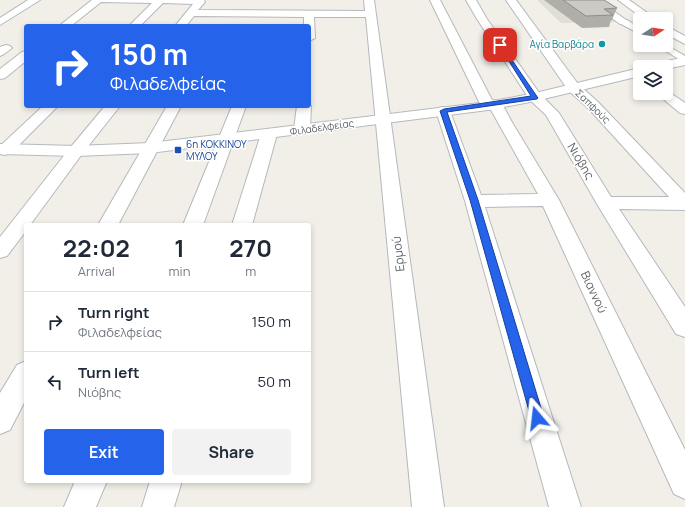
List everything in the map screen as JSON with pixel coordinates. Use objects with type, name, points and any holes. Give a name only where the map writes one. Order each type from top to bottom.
[{"type":"main road","points":[[673,64],[685,61]]},
{"type":"main road","name":"Φιλαδελφείας","points":[[3,150],[76,151],[150,148],[269,134],[535,98],[573,87],[633,74]]},
{"type":"street","points":[[0,22],[35,0]]},
{"type":"street","points":[[67,24],[98,0]]},
{"type":"street","points":[[102,0],[201,1]]},
{"type":"street","points":[[221,24],[235,0]]},
{"type":"street","name":"Βιαννού","points":[[436,0],[491,105],[505,124],[550,200],[685,483]]},
{"type":"street","name":"Νιόβης","points":[[471,0],[535,98],[552,113],[606,203],[685,327]]},
{"type":"street","name":"Σαπφούς","points":[[511,0],[573,87],[593,105],[685,203]]},
{"type":"street","points":[[592,0],[633,28]]},
{"type":"street","points":[[623,0],[641,12]]},
{"type":"street","points":[[136,24],[160,1]]},
{"type":"street","points":[[182,24],[201,1]]},
{"type":"street","points":[[190,13],[227,13],[272,10],[309,13],[370,7]]},
{"type":"street","name":"Ερμού","points":[[370,7],[428,507]]},
{"type":"street","points":[[267,24],[272,10]]},
{"type":"street","points":[[309,13],[309,24]]},
{"type":"street","points":[[673,34],[685,42]]},
{"type":"street","points":[[671,52],[685,61]]},
{"type":"street","points":[[0,75],[24,57]]},
{"type":"street","points":[[672,100],[685,110]]},
{"type":"street","points":[[3,150],[49,108]]},
{"type":"street","points":[[0,251],[76,151],[111,108]]},
{"type":"street","points":[[109,223],[173,108]]},
{"type":"street","points":[[194,223],[227,139],[237,108]]},
{"type":"street","points":[[302,130],[304,108]]},
{"type":"street","points":[[444,111],[474,200],[515,343],[565,507]]},
{"type":"street","points":[[243,223],[269,134]]},
{"type":"street","points":[[474,200],[550,200]]},
{"type":"street","points":[[606,203],[685,203]]},
{"type":"street","points":[[0,420],[24,377]]},
{"type":"street","points":[[80,507],[90,483]]},
{"type":"street","points":[[158,507],[165,483]]},
{"type":"shaded area","points":[[537,0],[588,0],[619,22],[561,23]]},
{"type":"building","points":[[563,0],[604,0],[617,8],[604,9],[613,15],[586,16]]},
{"type":"place","name":"Αγία Βαρβάρα","points":[[602,44]]},
{"type":"place","name":"6η ΚΟΚΚΙΝΟΥ ΜΥΛΟΥ","points":[[178,150]]},
{"type":"route","points":[[500,45],[535,98],[488,106],[444,111],[474,200],[537,418]]}]
